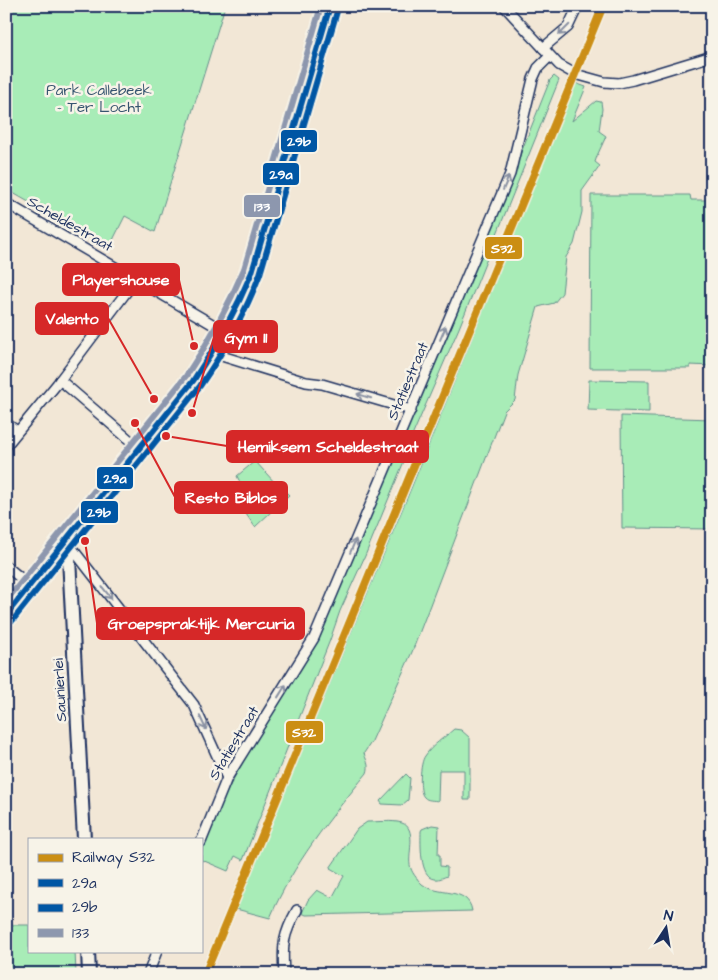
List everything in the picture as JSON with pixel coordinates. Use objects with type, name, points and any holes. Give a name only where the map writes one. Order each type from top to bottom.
[{"type":"main road","points":[[6,615],[193,382],[212,353],[242,296],[254,264],[330,6]]},
{"type":"main road","name":"Saunierlei","points":[[66,540],[69,558],[84,838]]},
{"type":"main road","points":[[88,952],[88,974]]},
{"type":"street","points":[[504,6],[559,65],[576,74],[604,82],[619,83],[633,80],[712,56]]},
{"type":"street","points":[[543,48],[568,27],[578,6]]},
{"type":"street","name":"Statiestraat","points":[[202,840],[227,778],[314,638],[510,174],[533,79],[538,68],[550,56]]},
{"type":"street","name":"Scheldestraat","points":[[6,203],[224,330]]},
{"type":"street","points":[[6,446],[60,380],[136,278]]},
{"type":"street","points":[[212,353],[306,382],[322,384],[411,410]]},
{"type":"street","points":[[60,380],[140,449]]},
{"type":"street","points":[[6,422],[17,431]]},
{"type":"street","points":[[66,540],[194,705],[202,719],[227,778]]},
{"type":"street","points":[[6,566],[29,585]]},
{"type":"street","points":[[284,974],[284,939],[297,910]]},
{"type":"street","points":[[148,974],[157,952]]},
{"type":"green space","name":"Park Callebeek - Ter Locht","points":[[6,6],[225,6],[155,232],[125,216],[109,248],[6,189]]},
{"type":"green space","points":[[554,76],[559,80],[459,328],[413,434],[407,454],[365,556],[340,611],[243,860],[235,856],[228,871],[202,860],[202,852],[207,836],[230,786],[329,613],[452,325],[550,80]]},
{"type":"green space","points":[[575,83],[586,87],[572,121],[596,101],[601,102],[599,131],[606,136],[595,162],[600,166],[582,191],[582,212],[574,244],[566,257],[562,293],[554,303],[538,307],[518,375],[515,400],[504,411],[412,652],[372,741],[364,753],[368,765],[367,773],[313,842],[279,898],[270,918],[236,909],[412,486]]},
{"type":"green space","points":[[591,195],[690,195],[691,200],[712,200],[712,366],[690,365],[690,368],[590,368]]},
{"type":"green space","points":[[589,380],[649,381],[649,412],[588,410]]},
{"type":"green space","points":[[621,416],[712,419],[712,529],[622,528]]},
{"type":"green space","points":[[255,461],[276,484],[276,489],[282,488],[289,495],[255,527],[246,514],[259,504],[237,476]]},
{"type":"green space","points":[[454,729],[461,730],[470,738],[470,800],[464,800],[464,770],[439,770],[438,801],[427,799],[422,794],[420,783],[423,759],[431,748]]},
{"type":"green space","points":[[406,774],[410,778],[408,800],[402,805],[382,804],[380,801]]},
{"type":"green space","points":[[367,822],[394,822],[407,826],[411,835],[410,865],[416,878],[429,888],[465,898],[472,911],[306,915],[302,913],[308,900],[317,890],[332,898],[344,876],[330,868],[357,829]]},
{"type":"green space","points":[[432,825],[439,826],[438,855],[440,855],[440,866],[447,867],[447,876],[438,879],[430,877],[426,872],[421,851],[421,831]]},
{"type":"green space","points":[[6,925],[28,925],[28,952],[75,952],[76,974],[6,974]]},
{"type":"rail line","name":"S32","points":[[205,974],[603,6]]},
{"type":"transit line","name":"133","points":[[6,601],[186,376],[218,324],[244,269],[321,6]]},
{"type":"transit line","name":"29a","points":[[6,615],[193,381],[225,328],[252,272],[330,6]]},
{"type":"transit line","name":"29b","points":[[13,620],[200,386],[233,332],[260,274],[338,8]]},
{"type":"place","name":"Playershouse","points":[[194,346]]},
{"type":"place","name":"Valento","points":[[154,399]]},
{"type":"place","name":"Gym 11","points":[[192,413]]},
{"type":"place","name":"Resto Biblos","points":[[135,423]]},
{"type":"place","name":"Hemiksem Scheldestraat","points":[[166,436]]},
{"type":"place","name":"Groepspraktijk Mercuria","points":[[85,541]]}]
